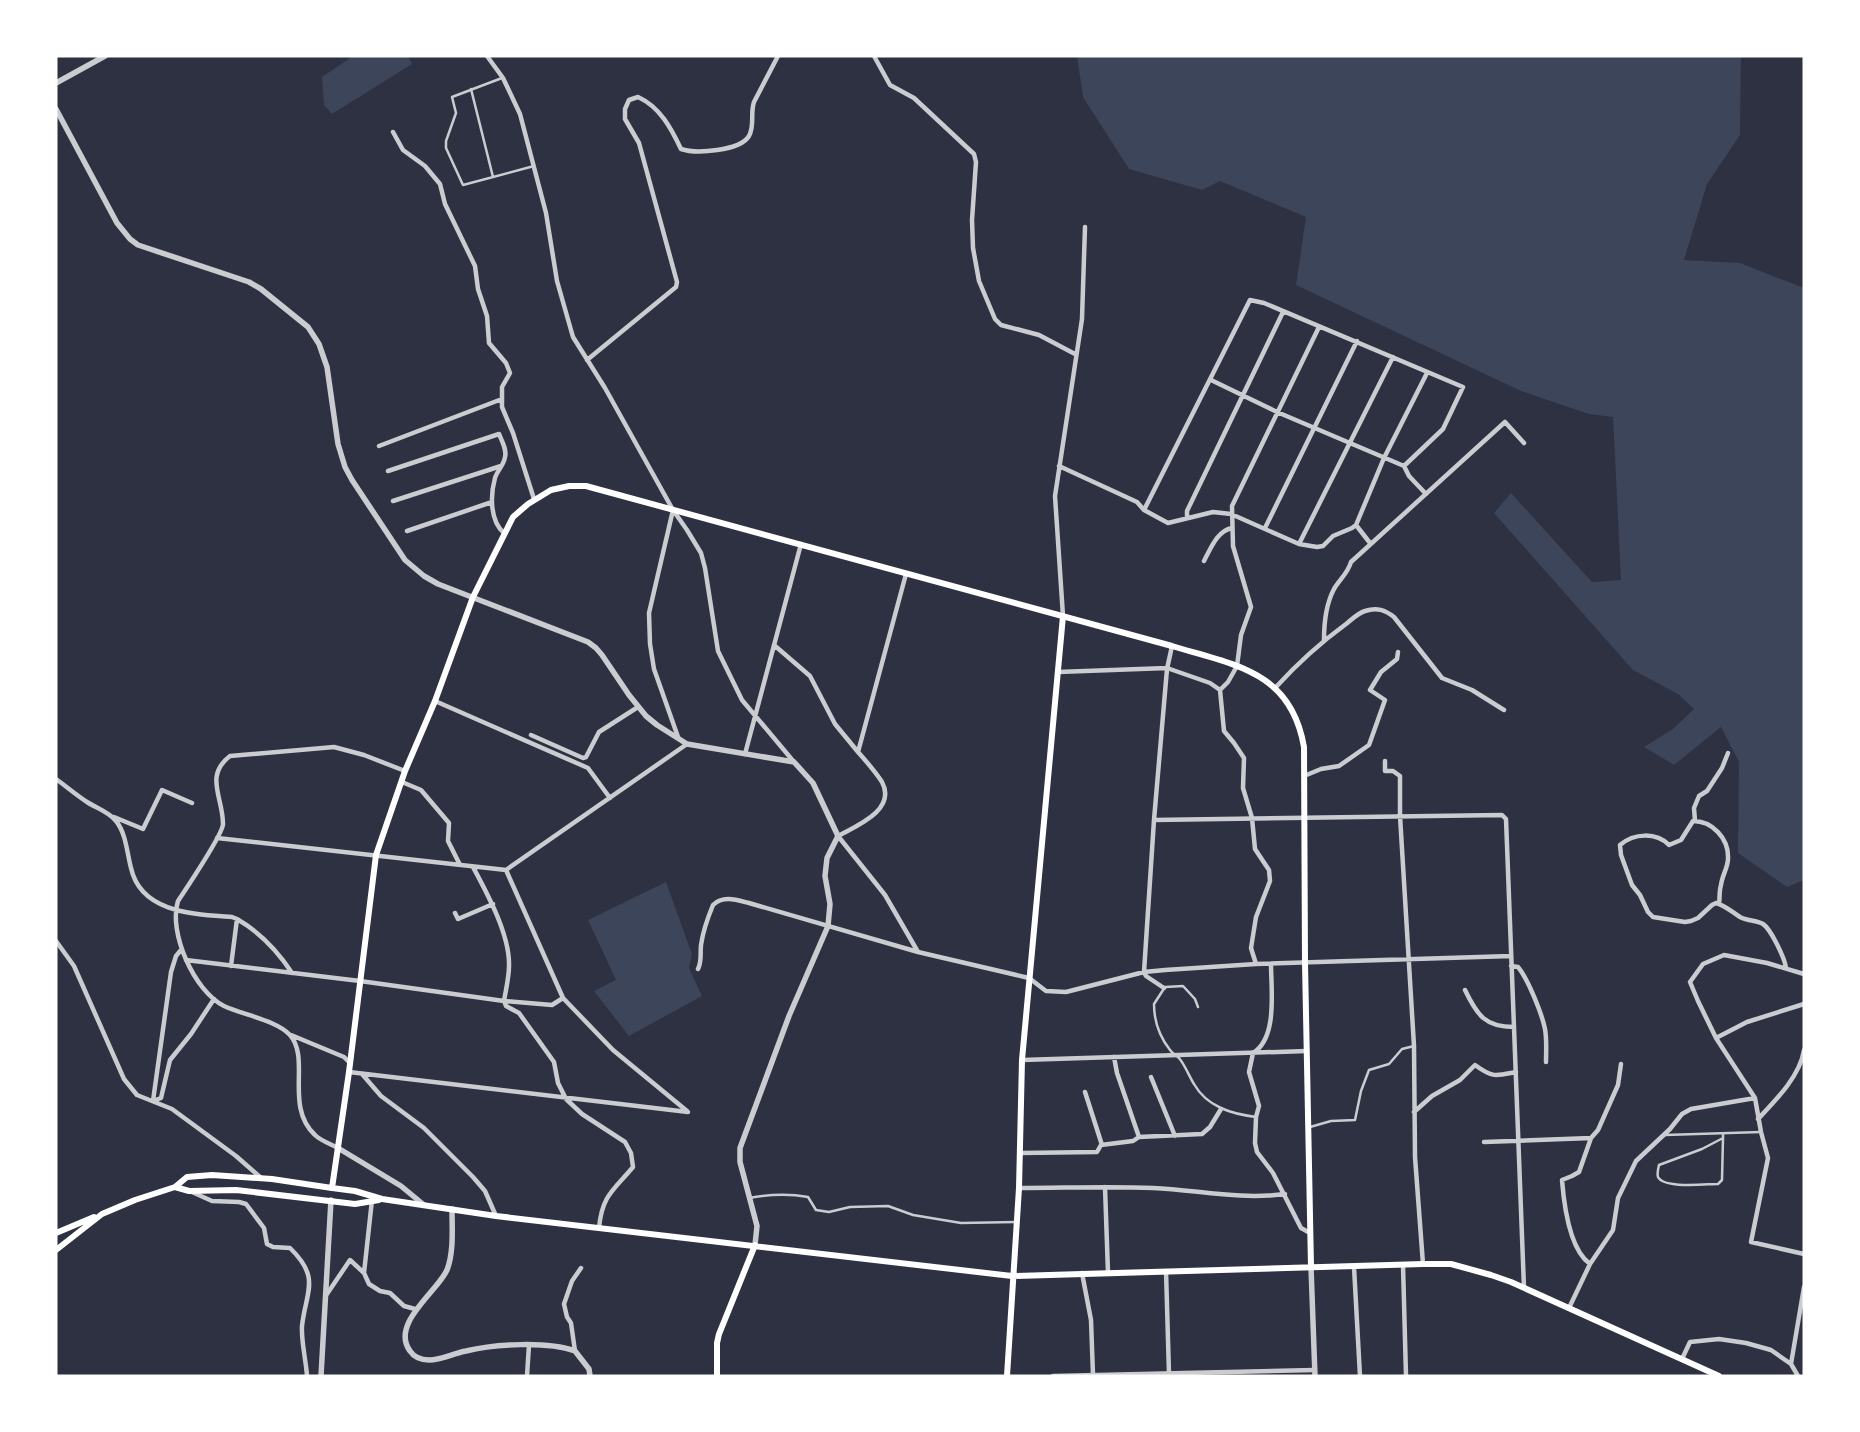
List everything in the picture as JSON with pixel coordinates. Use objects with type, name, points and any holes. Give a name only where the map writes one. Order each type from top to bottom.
[{"type":"main road","points":[[332,1188],[349,1072],[376,855],[405,771],[435,701],[473,597],[513,517],[534,499],[558,488],[586,486],[1172,646],[1237,666],[1253,673],[1276,688],[1288,703],[1299,727],[1304,747],[1305,963],[1311,1267]]},
{"type":"main road","points":[[1007,1376],[1012,1276],[1020,1188],[1022,1060],[1063,616]]},
{"type":"main road","points":[[56,1233],[135,1200],[175,1187],[187,1177],[212,1175],[261,1178],[355,1191],[382,1199],[496,1216],[1012,1276],[1451,1264],[1491,1275],[1524,1288],[1719,1376]]},
{"type":"main road","points":[[175,1187],[189,1191],[236,1190],[355,1204],[382,1199]]},
{"type":"main road","points":[[56,1250],[102,1214]]},
{"type":"main road","points":[[717,1376],[717,1343],[719,1334],[755,1245]]},
{"type":"street","points":[[56,83],[105,56]]},
{"type":"street","points":[[487,56],[504,78],[520,114],[546,214],[561,299],[574,337],[605,388],[673,510],[696,544],[705,568],[718,650],[742,700],[813,783],[838,836],[885,895],[918,952]]},
{"type":"street","points":[[587,360],[676,288],[677,282],[639,143],[625,119],[625,109],[629,100],[638,97],[654,106],[664,118],[682,149],[691,152],[738,146],[749,137],[754,118],[752,108],[754,102],[778,56]]},
{"type":"street","points":[[874,56],[890,85],[914,98],[974,154],[976,162],[972,220],[973,248],[979,281],[995,319],[1001,325],[1039,335],[1075,354]]},
{"type":"street","points":[[56,109],[117,222],[130,239],[152,251],[249,282],[261,289],[308,327],[324,355],[340,455],[352,480],[397,548],[413,567],[438,584],[588,642],[602,655],[638,707],[657,725],[687,744],[794,762]]},
{"type":"street","points":[[393,132],[403,150],[425,166],[440,184],[445,204],[475,266],[478,289],[487,316],[489,343],[506,363],[510,373],[502,387],[502,407],[513,433],[534,499]]},
{"type":"street","points":[[1063,616],[1055,496],[1075,354],[1082,320],[1085,227]]},
{"type":"street","points":[[1144,510],[1250,300],[1264,302],[1283,312],[1357,341],[1463,387],[1443,428],[1404,466]]},
{"type":"street","points":[[1187,518],[1187,511],[1283,312]]},
{"type":"street","points":[[1220,690],[1228,682],[1237,666],[1241,635],[1251,607],[1233,546],[1232,506],[1319,327]]},
{"type":"street","points":[[1265,528],[1357,341]]},
{"type":"street","points":[[1299,544],[1393,357]]},
{"type":"street","points":[[1059,466],[1137,502],[1144,510],[1168,523],[1213,512],[1231,514],[1299,544],[1322,546],[1333,536],[1344,533],[1356,525],[1384,458],[1427,373]]},
{"type":"street","points":[[1211,380],[1277,412],[1404,466],[1409,476],[1426,494]]},
{"type":"street","points":[[379,446],[502,399]]},
{"type":"street","points":[[1324,640],[1324,626],[1330,598],[1348,571],[1351,562],[1370,543],[1505,422],[1524,443]]},
{"type":"street","points":[[388,471],[499,434],[505,458],[494,478],[492,502],[493,515],[498,528],[504,533]]},
{"type":"street","points":[[393,501],[501,466]]},
{"type":"street","points":[[407,531],[492,502]]},
{"type":"street","points":[[673,510],[649,613],[650,644],[654,669],[678,737]]},
{"type":"street","points":[[1356,525],[1370,543]]},
{"type":"street","points":[[1204,561],[1220,533],[1232,528]]},
{"type":"street","points":[[745,754],[801,544]]},
{"type":"street","points":[[858,752],[906,574]]},
{"type":"street","points":[[1276,688],[1324,640],[1363,611],[1376,609],[1386,611],[1394,617],[1442,678],[1472,690],[1504,710]]},
{"type":"street","points":[[755,1245],[757,1226],[740,1162],[740,1148],[789,1016],[828,926],[830,904],[825,876],[826,858],[838,836],[872,817],[882,804],[884,798],[882,784],[835,724],[810,676],[774,644]]},
{"type":"street","points":[[1164,988],[1146,976],[1144,972],[1167,668],[1172,646]]},
{"type":"street","points":[[1304,776],[1322,769],[1338,766],[1369,745],[1385,700],[1370,690],[1381,672],[1397,659],[1398,652]]},
{"type":"street","points":[[1058,672],[1167,668],[1210,683],[1220,690],[1224,731],[1244,758],[1243,788],[1252,818],[1255,849],[1269,870],[1270,876],[1270,881],[1256,917],[1251,948],[1256,964]]},
{"type":"street","points":[[435,701],[588,768],[610,798]]},
{"type":"street","points":[[531,735],[583,758],[586,757],[599,732],[638,707]]},
{"type":"street","points":[[217,838],[506,870],[687,744]]},
{"type":"street","points":[[350,1063],[344,1057],[289,1035],[276,1026],[226,1007],[214,999],[200,984],[181,950],[175,910],[178,901],[223,826],[216,772],[222,762],[230,756],[334,747],[364,754],[405,771]]},
{"type":"street","points":[[1695,821],[1694,808],[1699,796],[1707,791],[1722,768],[1728,753]]},
{"type":"street","points":[[1384,761],[1385,771],[1393,772],[1400,776],[1400,816],[1414,1046],[1415,1157],[1423,1264]]},
{"type":"street","points":[[56,779],[85,801],[143,830],[162,790],[192,802]]},
{"type":"street","points":[[402,782],[421,790],[449,823],[448,841],[460,865]]},
{"type":"street","points":[[108,814],[115,820],[123,835],[136,885],[145,894],[175,910],[238,919],[266,939],[279,953],[292,973]]},
{"type":"street","points":[[1154,820],[1305,819],[1502,814],[1506,819],[1524,1288]]},
{"type":"street","points":[[1719,904],[1720,888],[1728,861],[1727,845],[1714,828],[1701,821],[1695,821],[1689,824],[1681,840],[1669,845],[1656,836],[1631,838],[1620,845],[1621,855],[1632,885],[1653,917],[1684,922],[1691,921],[1698,918],[1712,905],[1719,904],[1725,906],[1741,917],[1763,924],[1770,930],[1785,961],[1786,968]]},
{"type":"street","points":[[473,867],[493,904],[506,944],[510,964],[504,1001],[506,1006],[519,1013],[554,1062],[558,1083],[565,1097],[582,1114],[626,1142],[631,1153],[633,1167],[607,1195],[600,1212],[599,1228]]},
{"type":"street","points":[[349,1072],[688,1112],[613,1050],[563,998],[506,870]]},
{"type":"street","points":[[698,969],[701,961],[701,945],[713,905],[721,900],[732,899],[918,952],[1029,978],[1046,991],[1059,993],[1144,972],[1256,964],[1511,956]]},
{"type":"street","points":[[455,913],[458,919],[493,904]]},
{"type":"street","points":[[231,966],[238,919]]},
{"type":"street","points":[[56,941],[74,966],[124,1079],[137,1095],[172,1109],[236,1156],[261,1178]]},
{"type":"street","points":[[153,1101],[171,972],[176,956],[181,950]]},
{"type":"street","points":[[1804,974],[1738,956],[1724,955],[1703,964],[1690,982],[1716,1038],[1755,1098],[1760,1132],[1768,1158],[1751,1242],[1804,1254]]},
{"type":"street","points":[[186,960],[552,1006],[563,998]]},
{"type":"street","points":[[1253,1053],[1259,1050],[1267,1035],[1271,1021],[1271,964]]},
{"type":"street","points":[[1511,966],[1518,967],[1525,975],[1542,1018],[1545,1030],[1546,1062]]},
{"type":"street","points":[[1465,990],[1489,1024],[1501,1027],[1514,1027]]},
{"type":"street","points":[[153,1101],[161,1098],[170,1060],[191,1034],[214,999]]},
{"type":"street","points":[[1716,1038],[1747,1022],[1804,1004]]},
{"type":"street","points":[[289,1035],[294,1041],[299,1059],[298,1093],[302,1114],[316,1136],[401,1186],[424,1205]]},
{"type":"street","points":[[1758,1118],[1780,1094],[1802,1061],[1804,1050]]},
{"type":"street","points":[[1022,1060],[1307,1051]]},
{"type":"street","points":[[1253,1053],[1249,1072],[1259,1106],[1256,1117],[1255,1144],[1257,1152],[1274,1173],[1301,1228],[1310,1233]]},
{"type":"street","points":[[1114,1057],[1117,1073],[1139,1137]]},
{"type":"street","points":[[1590,1264],[1582,1259],[1568,1222],[1562,1180],[1579,1172],[1591,1138],[1598,1130],[1618,1085],[1621,1064]]},
{"type":"street","points":[[1414,1112],[1432,1096],[1460,1080],[1475,1065],[1495,1076],[1516,1072]]},
{"type":"street","points":[[362,1074],[381,1096],[424,1128],[473,1177],[488,1196],[496,1216]]},
{"type":"street","points":[[1151,1077],[1175,1136]]},
{"type":"street","points":[[1086,1092],[1102,1145]]},
{"type":"street","points":[[1569,1308],[1590,1264],[1613,1230],[1618,1198],[1632,1168],[1643,1153],[1670,1129],[1682,1114],[1691,1108],[1755,1098]]},
{"type":"street","points":[[1020,1153],[1097,1152],[1102,1145],[1133,1141],[1139,1137],[1202,1134],[1210,1128],[1221,1109]]},
{"type":"street","points":[[1484,1142],[1591,1138]]},
{"type":"street","points":[[1020,1188],[1105,1187],[1193,1190],[1211,1194],[1244,1197],[1285,1194]]},
{"type":"street","points":[[1105,1187],[1108,1272]]},
{"type":"street","points":[[189,1191],[212,1201],[246,1204],[264,1228],[267,1244],[273,1247],[290,1248],[298,1256],[310,1279],[310,1290],[302,1327],[307,1376]]},
{"type":"street","points":[[321,1376],[331,1200]]},
{"type":"street","points":[[364,1273],[372,1200]]},
{"type":"street","points":[[452,1209],[450,1258],[447,1268],[433,1291],[416,1310],[409,1324],[405,1340],[411,1353],[421,1359],[442,1358],[470,1350],[543,1344],[576,1351]]},
{"type":"street","points":[[327,1294],[350,1260],[364,1273],[369,1284],[380,1291],[390,1293],[404,1306],[416,1310]]},
{"type":"street","points":[[1403,1265],[1406,1376]]},
{"type":"street","points":[[1053,1376],[1315,1373],[1311,1267]]},
{"type":"street","points":[[1354,1267],[1360,1376]]},
{"type":"street","points":[[581,1268],[572,1281],[564,1304],[567,1317],[572,1323],[576,1351],[589,1369],[590,1376]]},
{"type":"street","points":[[1166,1271],[1169,1374]]},
{"type":"street","points":[[1082,1273],[1091,1320],[1091,1375]]},
{"type":"street","points":[[1791,1364],[1804,1287]]},
{"type":"street","points":[[1682,1359],[1690,1342],[1719,1339],[1746,1343],[1771,1350],[1791,1364],[1798,1376]]},
{"type":"street","points":[[526,1376],[529,1345]]},
{"type":"lane","points":[[504,78],[452,97],[456,113],[446,141],[446,148],[463,185],[534,166]]},
{"type":"lane","points":[[471,90],[493,177]]},
{"type":"lane","points":[[1198,1008],[1195,999],[1183,986],[1164,988],[1154,1002],[1154,1018],[1159,1033],[1170,1050],[1178,1056],[1201,1095],[1206,1100],[1221,1109],[1256,1117]]},
{"type":"lane","points":[[1308,1127],[1331,1120],[1355,1120],[1369,1070],[1389,1064],[1402,1049],[1414,1046]]},
{"type":"lane","points":[[1661,1135],[1760,1132]]},
{"type":"lane","points":[[1723,1134],[1723,1138],[1722,1180],[1718,1184],[1670,1184],[1659,1179],[1659,1165],[1702,1149],[1723,1138]]},
{"type":"lane","points":[[749,1198],[790,1194],[808,1198],[816,1210],[824,1212],[850,1207],[888,1206],[913,1215],[961,1223],[1017,1222]]},
{"type":"shaded area","points":[[353,56],[408,56],[412,64],[332,114],[324,105],[322,77]]},
{"type":"shaded area","points":[[1077,56],[1741,56],[1740,135],[1707,184],[1684,260],[1740,263],[1804,288],[1804,880],[1787,887],[1738,853],[1739,762],[1721,727],[1674,765],[1644,747],[1673,729],[1694,709],[1678,694],[1633,670],[1494,513],[1511,493],[1592,582],[1621,580],[1613,417],[1589,414],[1521,391],[1296,285],[1306,217],[1220,181],[1202,190],[1129,169],[1083,97]]},
{"type":"shaded area","points":[[666,882],[692,954],[689,968],[702,996],[629,1036],[594,991],[616,980],[588,920]]}]
